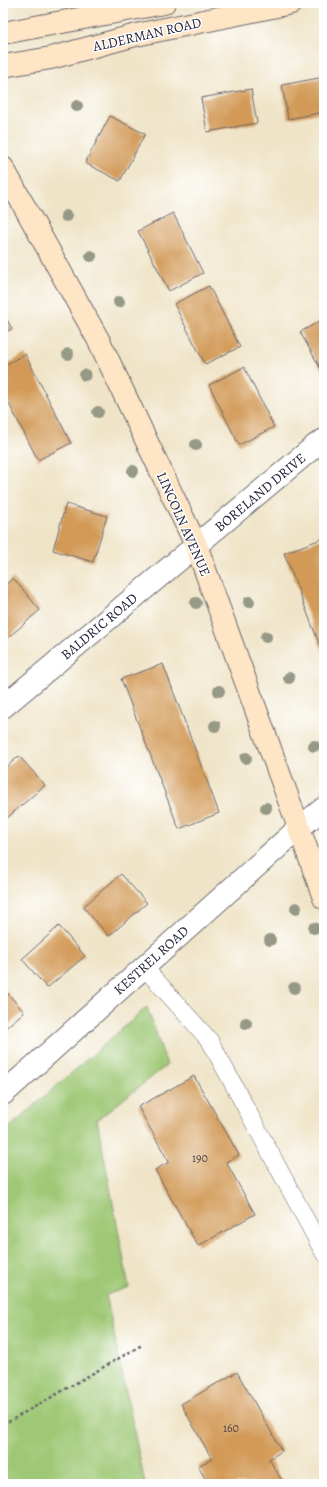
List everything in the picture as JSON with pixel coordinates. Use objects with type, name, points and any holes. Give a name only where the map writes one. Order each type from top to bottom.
[{"type":"street","name":"ALDERMAN ROAD","points":[[3,33],[164,3]]},
{"type":"street","name":"ALDERMAN ROAD","points":[[3,66],[51,58],[136,35],[291,3]]},
{"type":"street","name":"LINCOLN AVENUE","points":[[3,168],[99,341],[196,545],[300,828],[324,898]]},
{"type":"street","name":"BORELAND DRIVE","points":[[196,545],[324,440]]},
{"type":"street","name":"BALDRIC ROAD","points":[[3,707],[196,545]]},
{"type":"street","name":"KESTREL ROAD","points":[[3,1094],[144,966],[324,808]]},
{"type":"lane","points":[[144,966],[210,1041],[324,1252]]},
{"type":"path","points":[[3,1425],[142,1345]]},
{"type":"green space","points":[[147,1007],[167,1065],[97,1120],[129,1287],[106,1295],[145,1484],[3,1484],[3,1133]]},
{"type":"building","points":[[324,77],[324,112],[288,119],[282,85]]},
{"type":"building","points":[[251,89],[257,123],[207,132],[201,98]]},
{"type":"building","points":[[110,116],[145,134],[120,181],[85,163]]},
{"type":"building","points":[[173,213],[203,273],[169,291],[138,231]]},
{"type":"building","points":[[209,286],[240,347],[205,364],[174,304]]},
{"type":"building","points":[[3,312],[12,329],[3,333]]},
{"type":"building","points":[[324,319],[324,370],[322,371],[300,332]]},
{"type":"building","points":[[25,354],[71,443],[38,460],[3,392],[3,366]]},
{"type":"building","points":[[244,367],[274,427],[239,445],[209,385]]},
{"type":"building","points":[[66,504],[107,516],[93,562],[53,550]]},
{"type":"building","points":[[324,538],[324,656],[284,553]]},
{"type":"building","points":[[13,578],[40,610],[3,642],[3,587]]},
{"type":"building","points":[[163,664],[219,813],[179,829],[121,679]]},
{"type":"building","points":[[19,756],[45,785],[7,818],[3,813],[3,770]]},
{"type":"building","points":[[121,874],[147,903],[109,936],[83,907]]},
{"type":"building","points":[[59,926],[85,956],[47,988],[22,959]]},
{"type":"building","points":[[3,988],[24,1012],[3,1030]]},
{"type":"building","points":[[194,1076],[239,1155],[226,1162],[255,1214],[198,1246],[155,1170],[169,1162],[138,1107]]},
{"type":"building","points":[[237,1372],[282,1451],[269,1459],[284,1484],[208,1484],[198,1466],[212,1459],[181,1404]]}]
